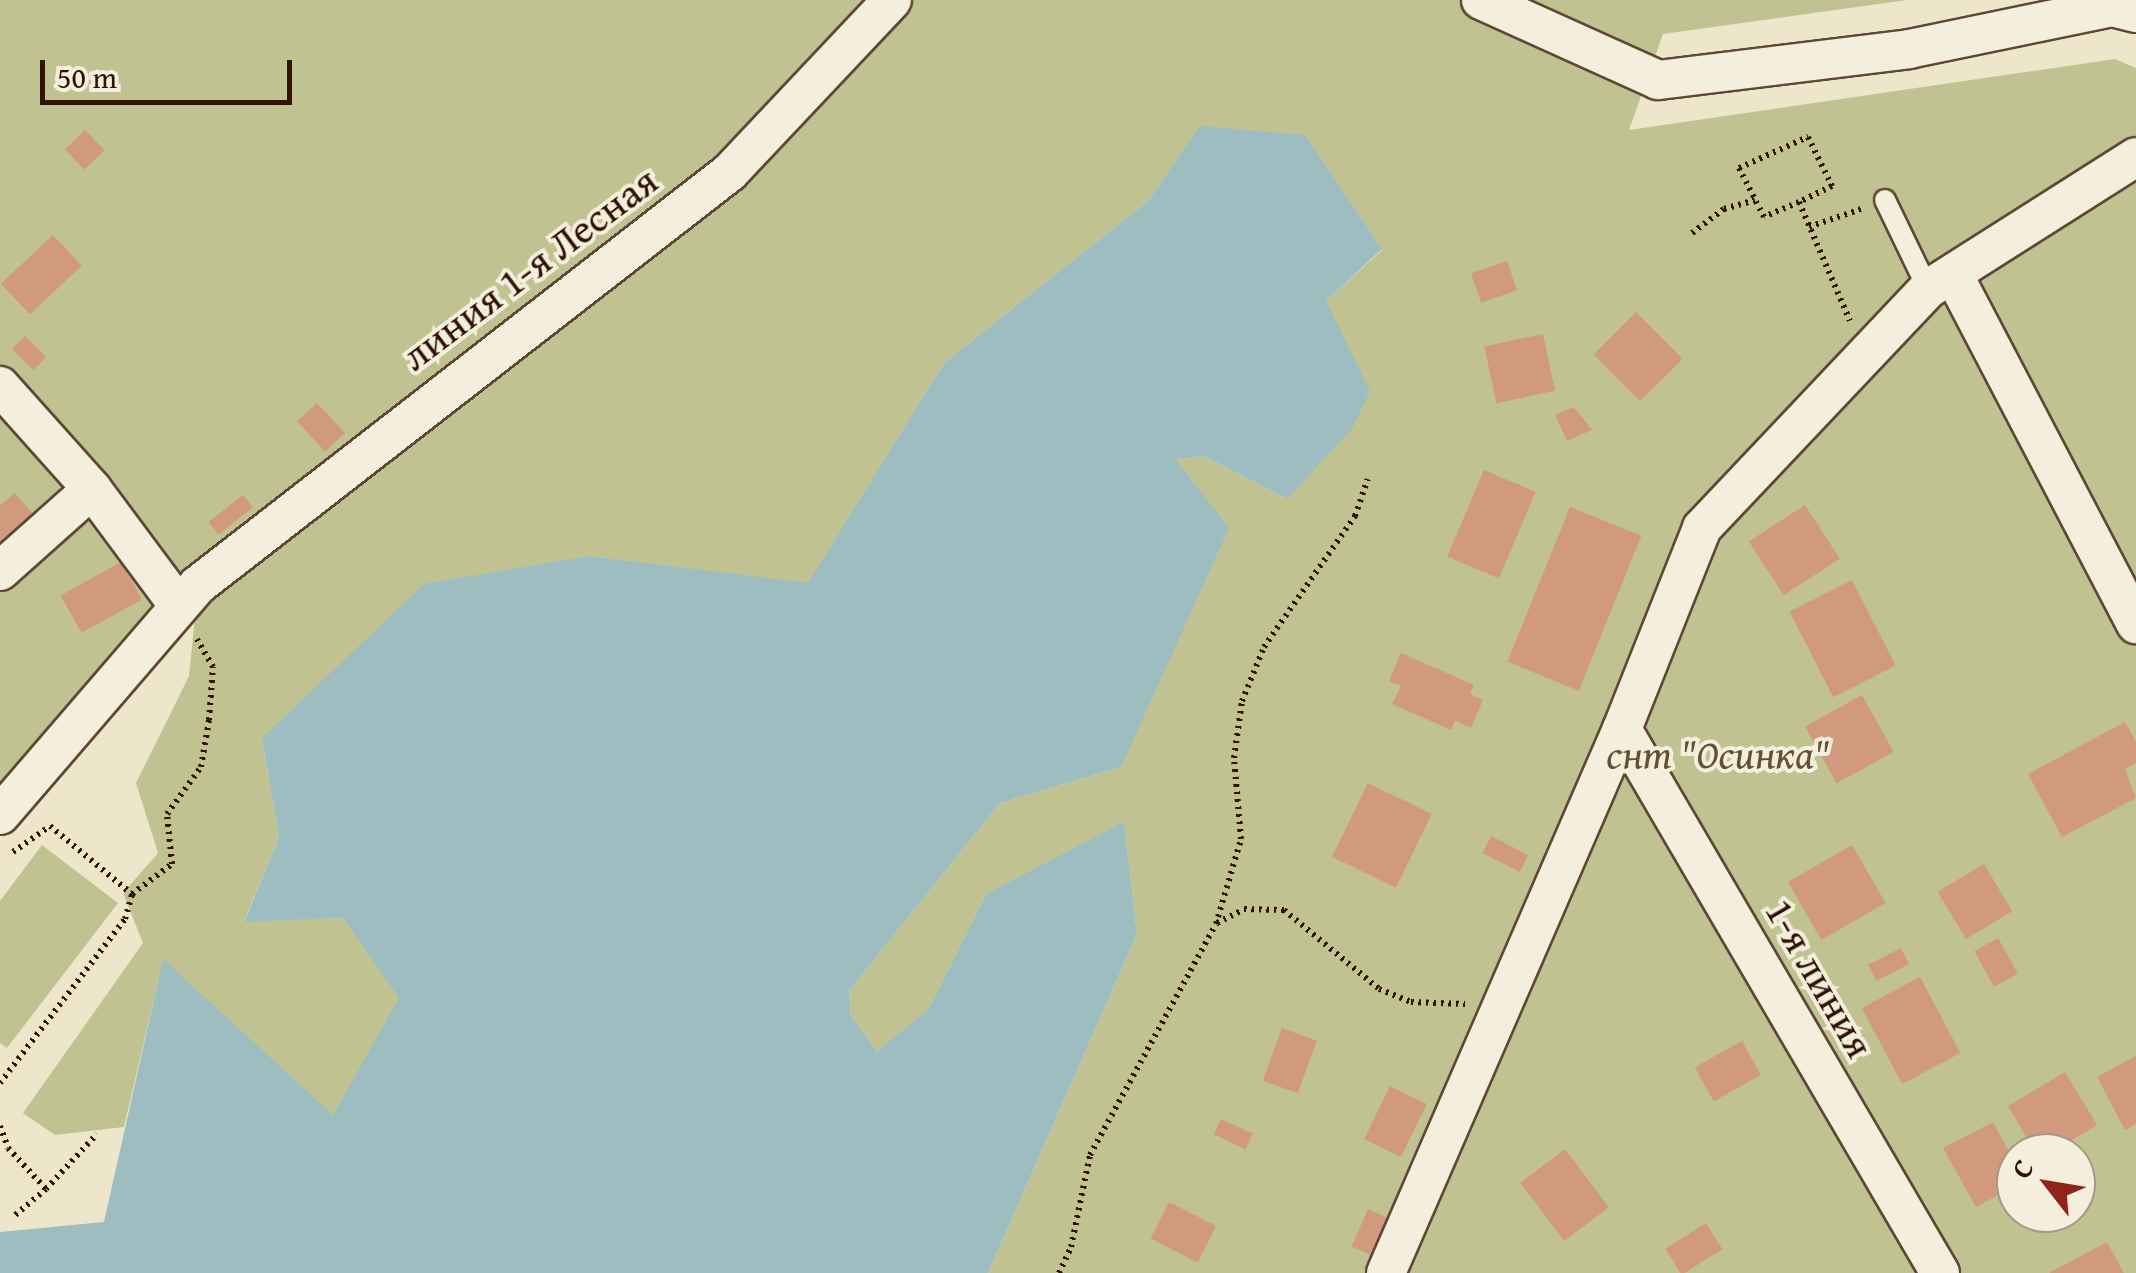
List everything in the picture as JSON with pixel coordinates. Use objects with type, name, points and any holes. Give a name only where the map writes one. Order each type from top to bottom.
[{"type":"street","name":"линия 1-я Лесная","points":[[0,815],[188,595],[730,172],[892,0]]},
{"type":"street","points":[[1480,0],[1658,80],[1909,50],[2112,6],[2136,13]]},
{"type":"street","points":[[1386,1273],[1622,729],[1702,528],[1865,354],[1941,282],[2136,157]]},
{"type":"street","points":[[1941,282],[2136,624]]},
{"type":"street","points":[[0,386],[188,595]]},
{"type":"street","points":[[0,571],[92,489]]},
{"type":"street","name":"1-я линия","points":[[1622,729],[1940,1273]]},
{"type":"lane","points":[[1886,200],[1941,282]]},
{"type":"path","points":[[1808,137],[1832,186],[1799,202],[1764,218],[1739,168],[1808,137]]},
{"type":"path","points":[[1692,233],[1724,209],[1756,200]]},
{"type":"path","points":[[1810,226],[1886,200]]},
{"type":"path","points":[[1799,202],[1865,354]]},
{"type":"path","points":[[1058,1273],[1071,1247],[1090,1155],[1216,924],[1241,839],[1234,758],[1242,701],[1264,647],[1355,516],[1368,479]]},
{"type":"path","points":[[0,1084],[125,919],[132,894],[172,864],[167,814],[200,767],[213,667],[188,595]]},
{"type":"path","points":[[13,852],[50,826],[132,894]]},
{"type":"path","points":[[1216,924],[1244,908],[1284,910],[1395,996],[1411,1002],[1502,1005]]},
{"type":"path","points":[[0,1126],[8,1148],[46,1189]]},
{"type":"path","points":[[13,1218],[97,1134]]},
{"type":"green space","name":"снт \"Осинка\"","points":[[0,0],[1907,0],[1663,34],[1629,130],[2115,59],[2136,68],[2136,1273],[988,1273],[1137,934],[1124,823],[986,894],[929,1010],[877,1051],[851,1016],[849,991],[1000,803],[1121,767],[1175,460],[1204,456],[1287,499],[1326,301],[1382,250],[1201,126],[1148,201],[944,363],[808,584],[590,556],[262,738],[279,838],[244,921],[343,918],[400,998],[333,1116],[163,960],[124,1127],[55,1135],[23,1113],[143,943],[123,893],[158,853],[136,783],[189,676],[198,587],[0,816]]},
{"type":"green space","points":[[42,845],[118,903],[7,1048],[0,1043],[0,901]]},
{"type":"water","points":[[1200,126],[1305,135],[1382,249],[1326,301],[1370,391],[1352,429],[1287,499],[1204,456],[1176,460],[1229,528],[1121,767],[1000,803],[849,991],[851,1016],[877,1051],[929,1009],[986,894],[1124,822],[1137,934],[988,1273],[0,1273],[0,1232],[104,1222],[163,959],[333,1115],[399,998],[343,918],[244,922],[279,838],[262,738],[424,584],[590,556],[808,583],[944,363],[1148,201]]},
{"type":"building","points":[[85,130],[104,150],[84,170],[65,149]]},
{"type":"building","points":[[53,235],[82,266],[30,314],[1,283]]},
{"type":"building","points":[[1507,261],[1517,290],[1481,303],[1471,273]]},
{"type":"building","points":[[1636,312],[1683,359],[1640,401],[1594,354]]},
{"type":"building","points":[[1543,334],[1555,391],[1496,403],[1484,346]]},
{"type":"building","points":[[25,336],[46,357],[33,370],[12,349]]},
{"type":"building","points":[[317,403],[345,433],[325,451],[297,421]]},
{"type":"building","points":[[1574,407],[1592,430],[1567,441],[1555,415]]},
{"type":"building","points":[[1484,470],[1536,492],[1499,578],[1447,557]]},
{"type":"building","points":[[15,493],[37,519],[0,549],[0,505]]},
{"type":"building","points":[[243,495],[253,508],[218,535],[208,522]]},
{"type":"building","points":[[1805,505],[1840,559],[1784,595],[1749,541]]},
{"type":"building","points":[[1570,507],[1641,536],[1579,691],[1507,662]]},
{"type":"building","points":[[121,562],[142,600],[81,633],[61,595]]},
{"type":"building","points":[[1852,580],[1896,666],[1833,697],[1790,612]]},
{"type":"building","points":[[1401,653],[1474,685],[1470,694],[1483,700],[1471,728],[1455,721],[1451,730],[1392,704],[1401,686],[1389,681]]},
{"type":"building","points":[[1862,695],[1894,752],[1837,783],[1805,727]]},
{"type":"building","points":[[2125,722],[2136,742],[2136,763],[2125,769],[2136,798],[2062,837],[2028,774]]},
{"type":"building","points":[[1368,783],[1432,814],[1396,888],[1332,857]]},
{"type":"building","points":[[1491,836],[1528,855],[1520,872],[1482,853]]},
{"type":"building","points":[[1852,845],[1886,903],[1821,940],[1788,882]]},
{"type":"building","points":[[1984,864],[2012,911],[1966,939],[1938,892]]},
{"type":"building","points":[[1998,938],[2018,974],[1994,987],[1974,951]]},
{"type":"building","points":[[1901,948],[1909,964],[1876,981],[1868,965]]},
{"type":"building","points":[[1920,977],[1960,1053],[1902,1084],[1862,1008]]},
{"type":"building","points":[[1282,1028],[1317,1041],[1298,1093],[1263,1081]]},
{"type":"building","points":[[1742,1041],[1761,1075],[1714,1101],[1695,1067]]},
{"type":"building","points":[[2136,1056],[2136,1124],[2125,1130],[2097,1077]]},
{"type":"building","points":[[2065,1072],[2097,1125],[2084,1133],[2024,1133],[2008,1106]]},
{"type":"building","points":[[1390,1086],[1427,1104],[1401,1157],[1364,1139]]},
{"type":"building","points":[[1221,1119],[1253,1134],[1246,1149],[1214,1134]]},
{"type":"building","points":[[1993,1122],[1999,1133],[1996,1196],[1976,1207],[1943,1148]]},
{"type":"building","points":[[1565,1149],[1609,1207],[1564,1241],[1520,1183]]},
{"type":"building","points":[[1169,1202],[1216,1226],[1198,1263],[1150,1239]]},
{"type":"building","points":[[1368,1209],[1388,1218],[1371,1255],[1351,1246]]},
{"type":"building","points":[[1706,1223],[1722,1249],[1681,1273],[1665,1248]]},
{"type":"building","points":[[2107,1242],[2124,1273],[2049,1273]]}]
